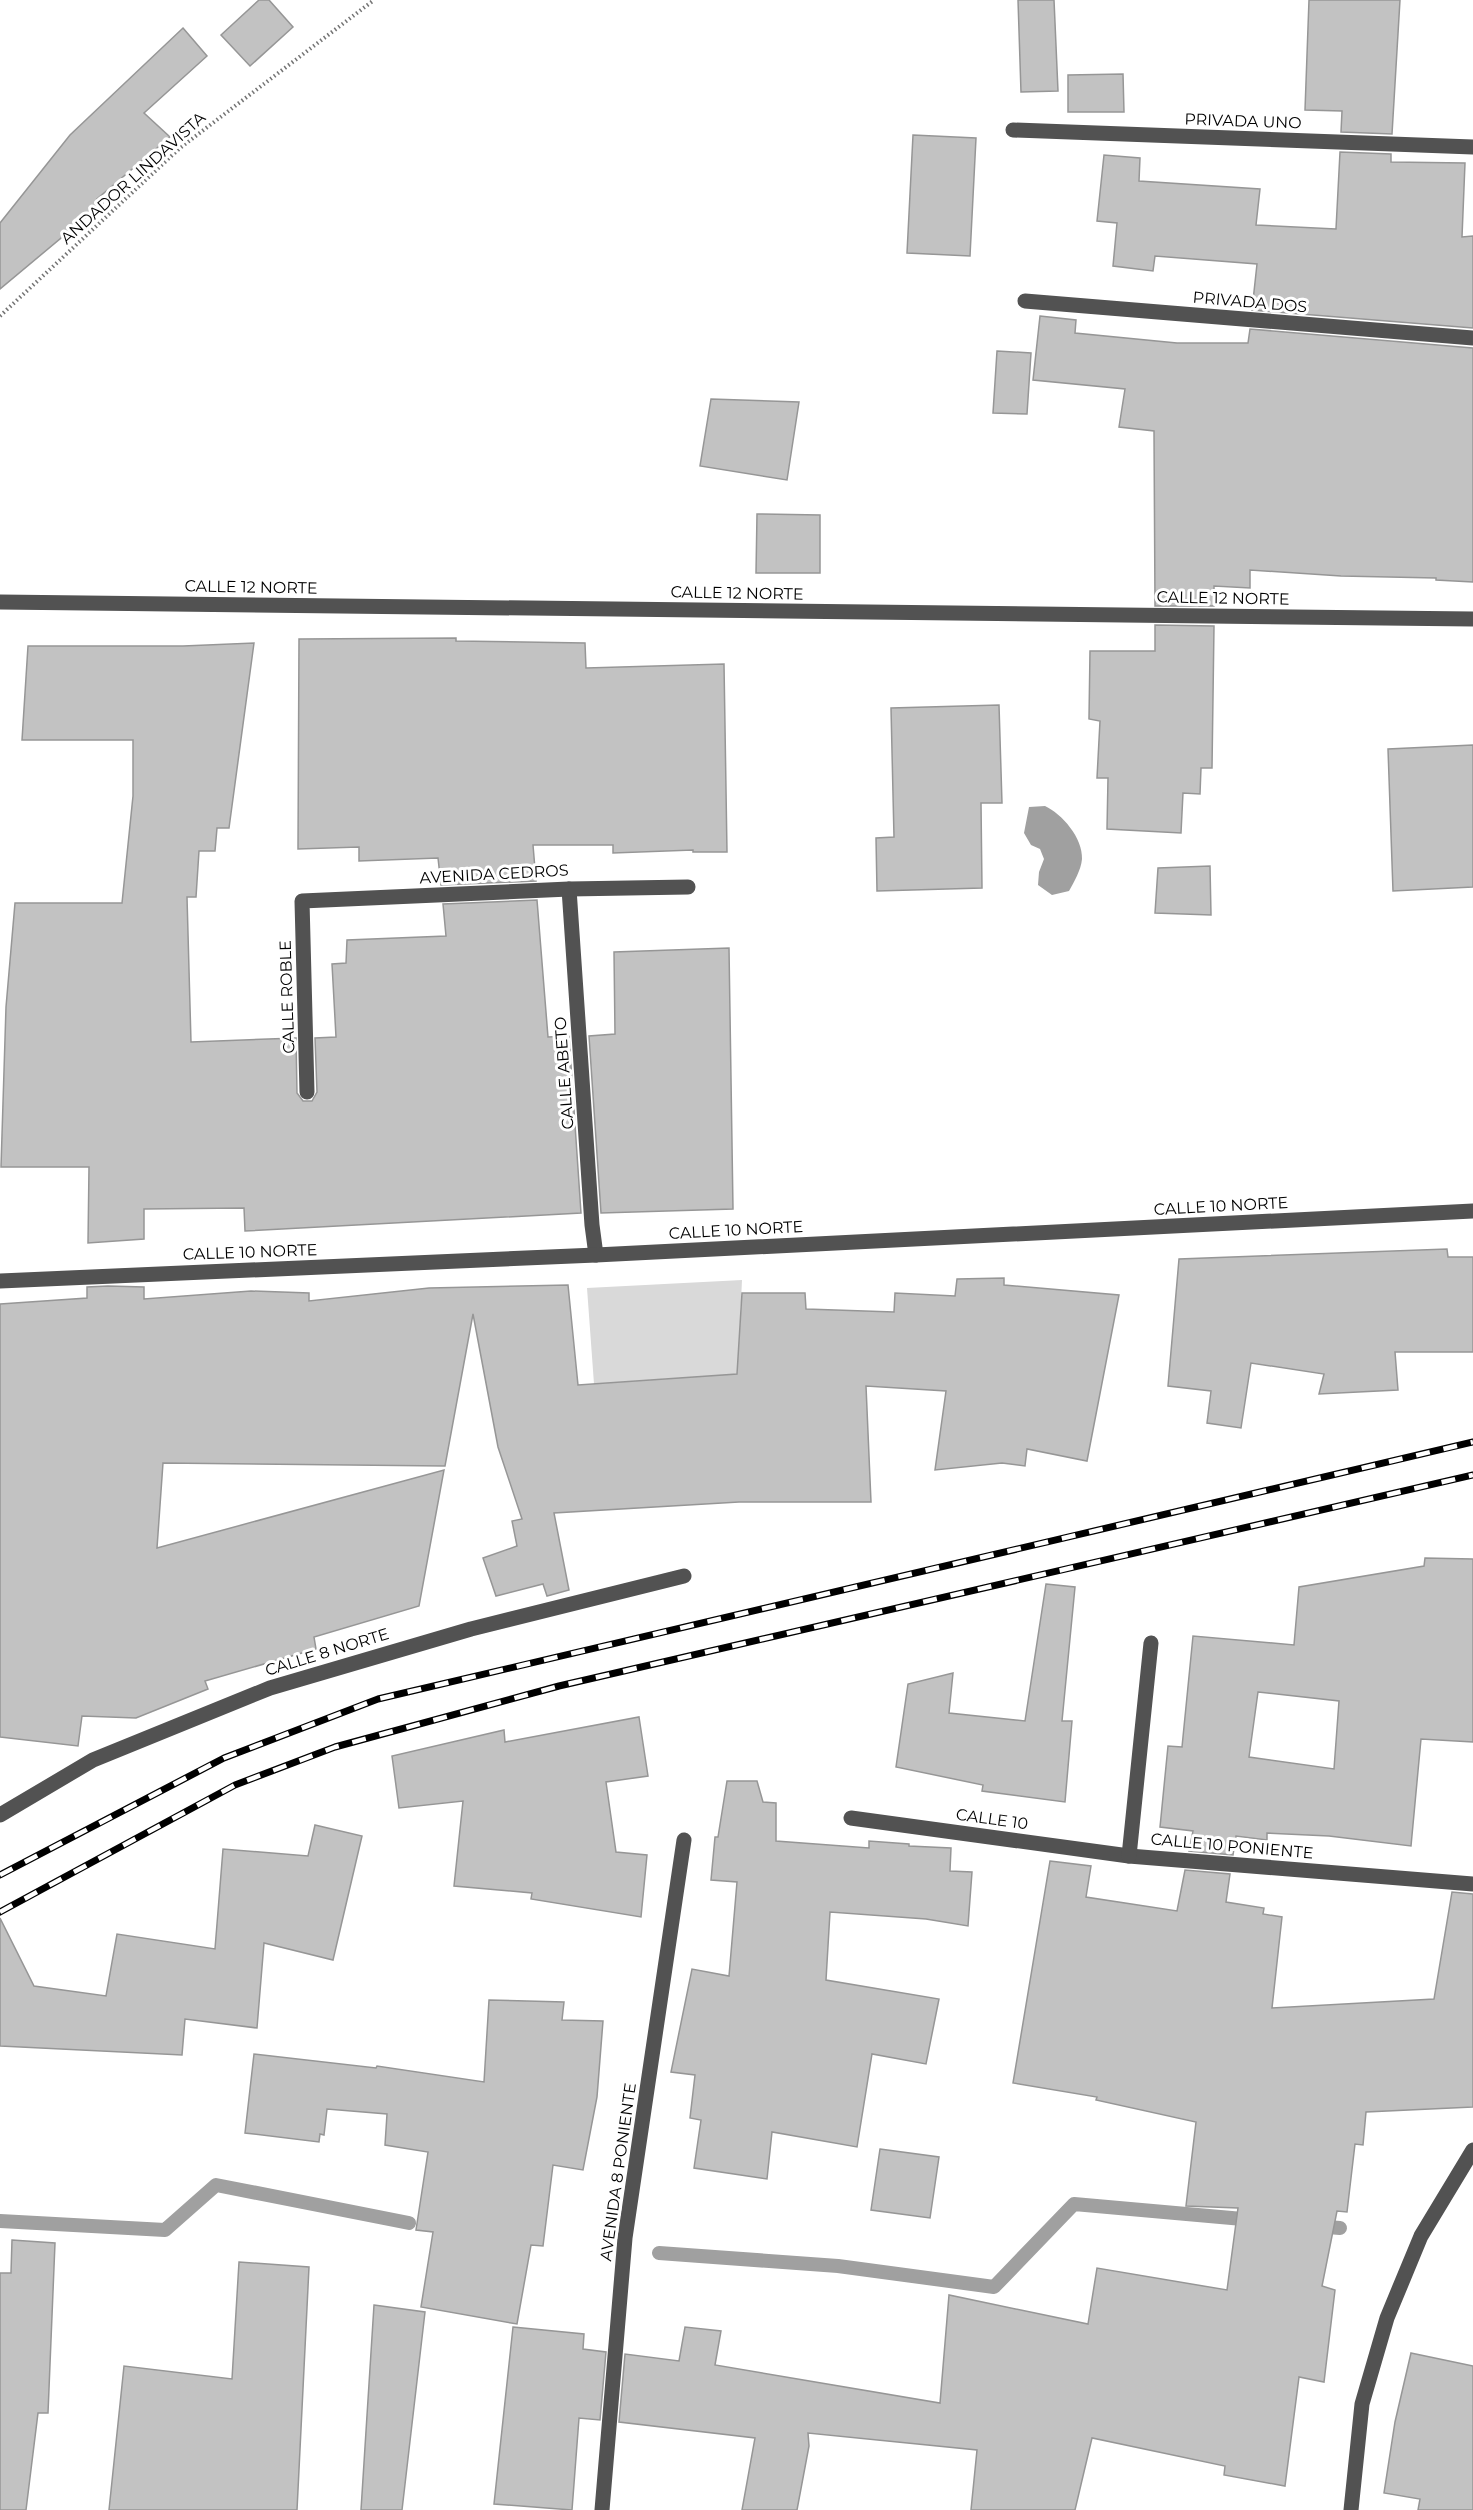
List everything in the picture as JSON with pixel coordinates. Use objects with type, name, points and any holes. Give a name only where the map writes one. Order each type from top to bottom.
[{"type":"street","name":"PRIVADA UNO","points":[[1013,130],[1473,147]]},
{"type":"street","name":"PRIVADA DOS","points":[[1025,301],[1473,338]]},
{"type":"street","name":"CALLE 12 NORTE","points":[[0,602],[1473,619]]},
{"type":"street","name":"AVENIDA CEDROS","points":[[302,901],[569,889],[687,887]]},
{"type":"street","name":"CALLE ABETO","points":[[569,889],[591,1213],[596,1255]]},
{"type":"street","name":"CALLE ROBLE","points":[[302,901],[307,1092]]},
{"type":"street","name":"CALLE 10 NORTE","points":[[0,1281],[596,1255],[1473,1211]]},
{"type":"street","name":"CALLE 8 NORTE","points":[[0,1815],[93,1760],[270,1688],[471,1629],[684,1576]]},
{"type":"street","name":"CALLE 10 PONIENTE","points":[[1151,1643],[1129,1856],[1473,1884]]},
{"type":"street","name":"CALLE 10","points":[[851,1818],[1129,1856]]},
{"type":"street","name":"AVENIDA 8 PONIENTE","points":[[602,2510],[625,2238],[684,1840]]},
{"type":"street","points":[[1351,2510],[1362,2404],[1387,2318],[1421,2236],[1473,2150]]},
{"type":"path","name":"ANDADOR LINDAVISTA","points":[[0,316],[180,148],[374,0]]},
{"type":"shaded area","points":[[1045,806],[1058,815],[1075,835],[1082,859],[1069,891],[1052,895],[1038,885],[1039,872],[1044,859],[1040,849],[1031,845],[1024,833],[1029,807]]},
{"type":"shaded area","points":[[742,1280],[736,1408],[675,1378],[594,1384],[587,1288]]},
{"type":"building","points":[[259,0],[269,0],[293,27],[250,66],[221,35]]},
{"type":"building","points":[[1018,0],[1054,0],[1058,91],[1021,92]]},
{"type":"building","points":[[1309,0],[1400,0],[1392,134],[1341,132],[1342,111],[1305,110]]},
{"type":"building","points":[[183,28],[207,56],[144,113],[170,137],[97,199],[103,203],[0,289],[0,223],[70,135]]},
{"type":"building","points":[[1123,74],[1124,112],[1068,112],[1068,75]]},
{"type":"building","points":[[913,135],[976,138],[970,256],[907,253]]},
{"type":"building","points":[[1340,152],[1391,154],[1391,162],[1465,163],[1462,237],[1473,236],[1473,328],[1252,310],[1257,264],[1155,256],[1153,271],[1113,266],[1117,223],[1097,221],[1104,155],[1140,158],[1139,181],[1260,189],[1256,225],[1336,229]]},
{"type":"building","points":[[1040,316],[1076,320],[1075,333],[1177,343],[1248,343],[1250,329],[1473,348],[1473,582],[1436,580],[1436,578],[1341,576],[1250,570],[1250,588],[1214,586],[1214,606],[1155,606],[1154,431],[1119,427],[1125,389],[1033,380]]},
{"type":"building","points":[[997,351],[1031,353],[1027,414],[993,413]]},
{"type":"building","points":[[711,399],[799,402],[787,480],[700,466]]},
{"type":"building","points":[[757,514],[820,515],[820,573],[756,573]]},
{"type":"building","points":[[1155,625],[1214,626],[1212,768],[1201,768],[1200,794],[1183,793],[1181,833],[1107,829],[1108,778],[1097,778],[1100,721],[1089,719],[1090,651],[1155,651]]},
{"type":"building","points":[[456,638],[456,641],[585,643],[586,668],[724,664],[727,852],[693,852],[693,850],[613,853],[613,845],[533,845],[536,881],[441,885],[438,858],[359,861],[359,847],[298,849],[299,639]]},
{"type":"building","points":[[254,643],[229,828],[217,828],[215,851],[199,851],[196,897],[187,897],[191,1042],[296,1038],[297,1093],[303,1101],[312,1101],[317,1092],[315,1038],[336,1037],[332,964],[346,963],[347,940],[446,936],[443,904],[537,900],[548,1037],[569,1036],[581,1213],[245,1231],[244,1208],[144,1209],[144,1239],[88,1243],[89,1167],[1,1167],[6,1007],[15,903],[122,903],[133,796],[133,740],[22,740],[28,646],[183,646]]},
{"type":"building","points":[[999,705],[1002,803],[981,803],[982,888],[877,891],[876,838],[894,837],[891,708]]},
{"type":"building","points":[[1473,745],[1473,887],[1393,891],[1388,749]]},
{"type":"building","points":[[1210,866],[1211,915],[1155,913],[1158,868]]},
{"type":"building","points":[[729,948],[733,1209],[601,1213],[589,1036],[615,1034],[614,952]]},
{"type":"building","points":[[1447,1249],[1448,1257],[1473,1257],[1473,1352],[1395,1352],[1398,1390],[1319,1394],[1324,1374],[1251,1363],[1241,1428],[1207,1423],[1211,1391],[1168,1386],[1179,1259]]},
{"type":"building","points":[[1004,1278],[1004,1285],[1119,1295],[1087,1461],[1027,1449],[1025,1466],[1002,1463],[935,1470],[946,1391],[866,1386],[871,1502],[739,1502],[554,1513],[569,1590],[547,1596],[543,1584],[496,1596],[483,1558],[517,1546],[512,1521],[522,1519],[498,1447],[473,1314],[445,1466],[163,1463],[157,1548],[444,1470],[419,1606],[314,1637],[316,1649],[205,1681],[208,1689],[136,1718],[82,1716],[78,1746],[0,1737],[0,1304],[87,1298],[87,1287],[108,1286],[144,1287],[144,1299],[251,1291],[309,1293],[309,1301],[429,1288],[568,1285],[578,1385],[737,1374],[742,1293],[805,1293],[806,1309],[894,1312],[895,1293],[955,1296],[957,1279]]},
{"type":"building","points":[[1425,1558],[1473,1559],[1473,1742],[1421,1739],[1411,1846],[1329,1836],[1267,1833],[1267,1840],[1236,1836],[1233,1855],[1189,1851],[1193,1831],[1160,1827],[1168,1746],[1182,1747],[1193,1636],[1294,1645],[1299,1587],[1424,1566]],"holes":[[[1258,1692],[1339,1701],[1334,1769],[1249,1757]]]},
{"type":"building","points":[[1046,1584],[1075,1587],[1062,1721],[1072,1721],[1065,1802],[982,1791],[983,1785],[896,1767],[908,1684],[953,1673],[949,1713],[1025,1721]]},
{"type":"building","points":[[639,1717],[648,1776],[606,1782],[616,1852],[647,1855],[641,1917],[531,1899],[532,1893],[454,1886],[463,1801],[399,1808],[392,1756],[504,1730],[505,1742]]},
{"type":"building","points":[[727,1781],[757,1781],[763,1802],[776,1803],[776,1841],[869,1848],[869,1841],[951,1848],[950,1871],[972,1872],[968,1926],[926,1919],[830,1912],[826,1980],[939,1999],[926,2064],[872,2054],[857,2147],[772,2132],[767,2179],[694,2168],[701,2120],[690,2118],[695,2075],[671,2072],[692,1969],[729,1976],[737,1882],[711,1880],[715,1837],[718,1837]]},
{"type":"building","points":[[315,1825],[362,1836],[333,1960],[264,1943],[257,2028],[185,2019],[182,2055],[0,2046],[0,1918],[34,1986],[106,1996],[117,1934],[215,1949],[223,1849],[308,1856]]},
{"type":"building","points":[[1050,1861],[1091,1866],[1086,1897],[1177,1911],[1185,1870],[1230,1874],[1226,1902],[1264,1908],[1263,1914],[1282,1917],[1272,2008],[1434,1999],[1452,1892],[1473,1894],[1473,2107],[1366,2112],[1363,2145],[1355,2144],[1347,2212],[1337,2211],[1322,2286],[1335,2290],[1324,2382],[1299,2377],[1285,2486],[1224,2475],[1225,2466],[1092,2438],[1075,2510],[971,2510],[977,2450],[808,2433],[809,2446],[797,2510],[742,2510],[755,2438],[619,2422],[625,2354],[679,2361],[685,2327],[721,2331],[715,2365],[940,2403],[949,2295],[1088,2324],[1097,2268],[1227,2290],[1238,2208],[1186,2206],[1196,2122],[1096,2100],[1097,2097],[1013,2083]]},
{"type":"building","points":[[489,2000],[564,2002],[562,2020],[603,2021],[597,2097],[583,2170],[553,2165],[543,2246],[531,2245],[517,2324],[421,2307],[433,2232],[416,2230],[428,2152],[385,2145],[387,2114],[327,2109],[324,2135],[320,2134],[319,2142],[245,2133],[254,2054],[376,2068],[377,2066],[484,2082]]},
{"type":"building","points":[[880,2149],[939,2157],[930,2218],[871,2210]]},
{"type":"building","points":[[12,2240],[55,2243],[48,2413],[38,2413],[26,2510],[0,2510],[0,2273],[11,2273]]},
{"type":"building","points":[[239,2262],[309,2267],[297,2510],[109,2510],[124,2366],[232,2379]]},
{"type":"building","points":[[374,2305],[425,2312],[402,2510],[361,2510]]},
{"type":"building","points":[[513,2327],[584,2334],[583,2349],[606,2352],[600,2420],[579,2418],[572,2510],[494,2504]]},
{"type":"building","points":[[1411,2353],[1473,2366],[1473,2510],[1418,2510],[1420,2499],[1384,2493],[1395,2422]]},
{"type":"waterway","points":[[0,2221],[165,2230],[216,2185],[409,2223]]},
{"type":"waterway","points":[[659,2253],[838,2266],[994,2287],[1074,2204],[1254,2220]]},
{"type":"waterway","points":[[1315,2226],[1340,2228]]},
{"type":"railway","points":[[0,1875],[224,1758],[378,1699],[1473,1442]]},
{"type":"railway","points":[[0,1912],[235,1785],[335,1747],[559,1686],[1473,1475]]}]
